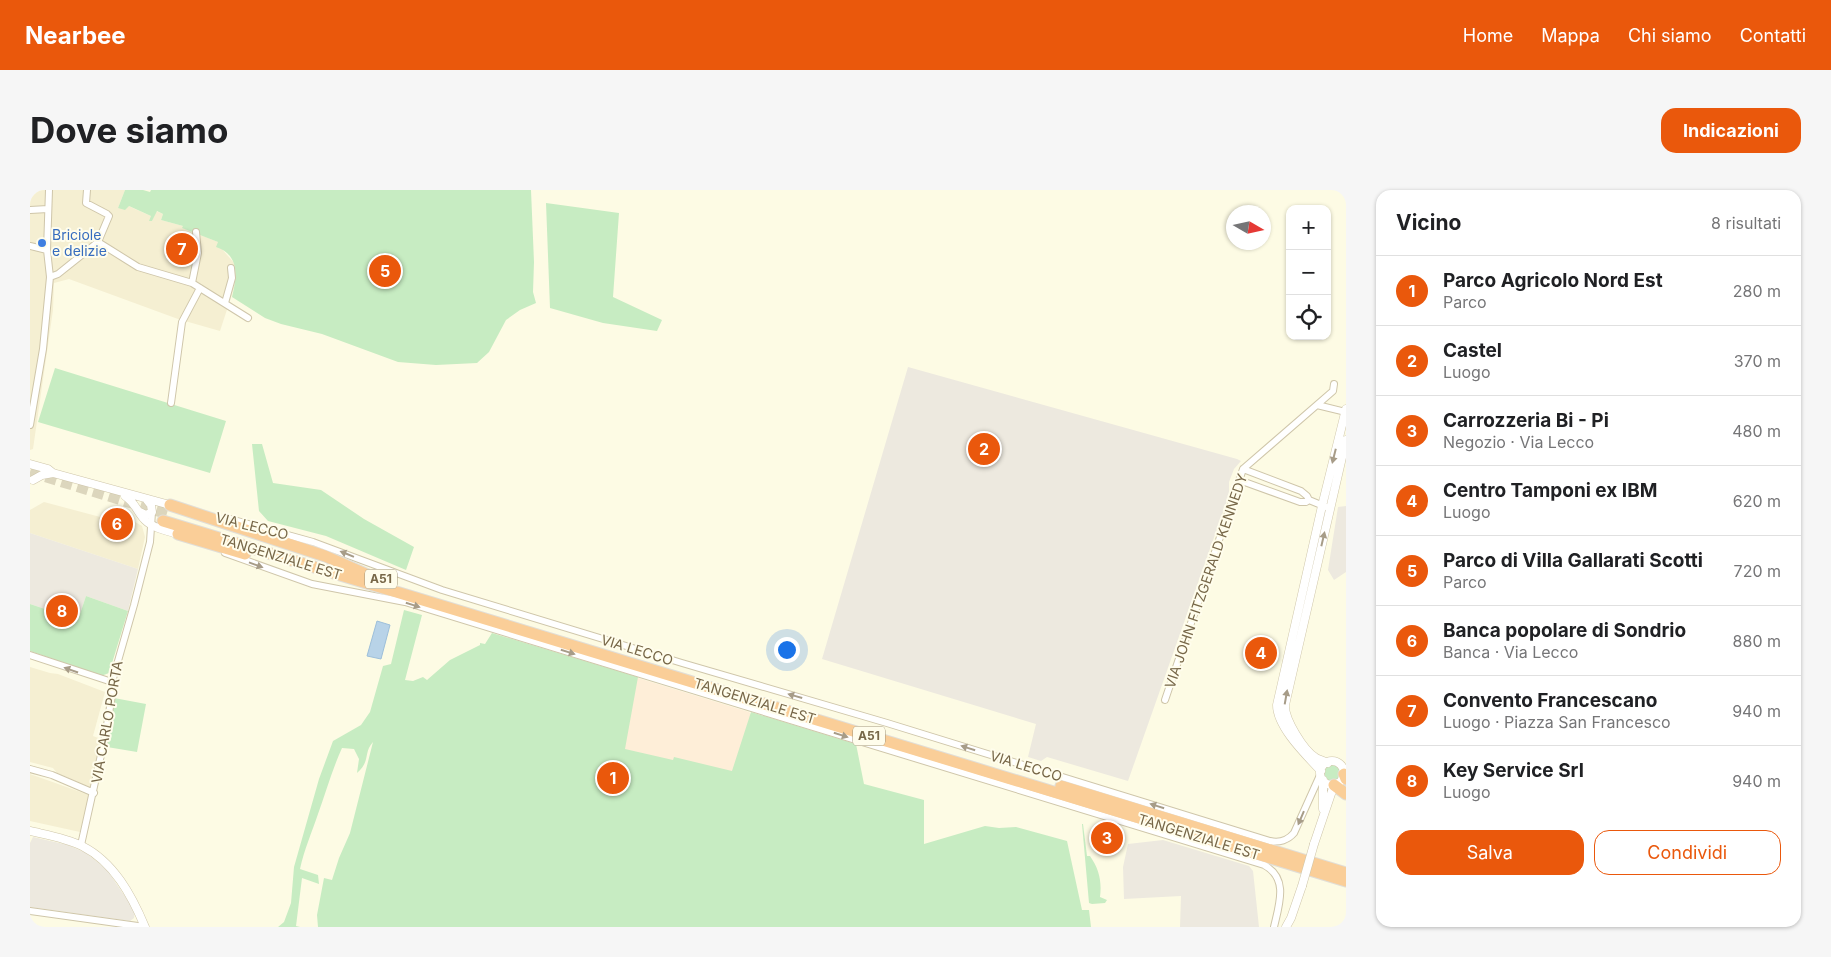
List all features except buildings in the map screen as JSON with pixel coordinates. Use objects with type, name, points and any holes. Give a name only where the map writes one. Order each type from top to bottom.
[{"type":"highway","name":"TANGENZIALE EST","points":[[164,517],[1346,883]]},
{"type":"highway","points":[[164,517],[325,556],[370,580]]},
{"type":"highway","points":[[174,533],[328,577],[370,580]]},
{"type":"highway","name":"TANGENZIALE EST","points":[[370,580],[1346,873]]},
{"type":"highway","points":[[1334,785],[1346,794]]},
{"type":"street","points":[[30,425],[43,349],[50,277],[47,250],[48,190]]},
{"type":"street","points":[[50,277],[58,274],[98,242],[108,216],[86,202],[87,190]]},
{"type":"street","points":[[30,210],[48,209]]},
{"type":"street","points":[[192,282],[198,253],[196,232]]},
{"type":"street","points":[[98,242],[138,267],[192,282],[248,318]]},
{"type":"street","points":[[30,246],[47,250]]},
{"type":"street","points":[[225,303],[232,278],[231,268]]},
{"type":"street","points":[[171,403],[182,322],[200,288]]},
{"type":"street","name":"VIA JOHN FITZGERALD KENNEDY","points":[[1166,700],[1243,469],[1333,391],[1334,384]]},
{"type":"street","points":[[1318,405],[1346,411],[1285,698],[1284,712],[1293,729],[1311,753],[1316,758],[1328,763]]},
{"type":"street","points":[[1323,816],[1322,775],[1323,766],[1336,762],[1345,773],[1341,781],[1334,785],[1327,784],[1322,775],[1282,725],[1277,705],[1326,507],[1346,440]]},
{"type":"street","points":[[30,465],[33,472],[31,482]]},
{"type":"street","name":"VIA LECCO","points":[[30,465],[147,500],[164,517],[174,533],[304,582],[405,602],[1264,865],[1274,872],[1281,890],[1274,927]]},
{"type":"street","points":[[1243,469],[1300,491],[1309,500],[1326,507]]},
{"type":"street","points":[[31,482],[42,475],[53,473]]},
{"type":"street","points":[[1239,480],[1300,502],[1309,500]]},
{"type":"street","name":"VIA LECCO","points":[[119,492],[130,499],[144,520],[164,517],[313,542],[442,590],[887,723],[1270,841],[1281,841],[1289,838],[1294,833],[1322,775]]},
{"type":"street","points":[[147,500],[151,505],[152,512],[146,515],[139,511],[140,505],[147,500]]},
{"type":"street","name":"VIA CARLO PORTA","points":[[82,845],[94,793],[112,695],[112,682],[150,542],[164,517],[152,512]]},
{"type":"street","name":"VIA CARLO PORTA","points":[[144,520],[149,530],[150,542]]},
{"type":"street","points":[[150,542],[157,533],[174,533]]},
{"type":"street","points":[[30,655],[112,682]]},
{"type":"street","points":[[30,769],[94,793]]},
{"type":"street","points":[[1288,927],[1334,785]]},
{"type":"street","points":[[30,831],[82,845],[102,860],[114,872],[136,905],[145,927]]},
{"type":"street","points":[[30,911],[145,927]]},
{"type":"shaded area","points":[[30,190],[125,190],[118,208],[129,206],[151,216],[152,221],[156,211],[163,214],[161,220],[183,226],[183,228],[218,242],[235,264],[237,279],[220,331],[178,319],[69,279],[54,283],[53,310],[33,449],[30,450]]},
{"type":"shaded area","points":[[908,367],[1241,461],[1234,469],[1229,482],[1229,495],[1128,781],[1047,757],[1041,761],[1028,757],[1036,724],[822,659]]},
{"type":"shaded area","points":[[44,502],[104,518],[135,522],[142,526],[145,537],[138,569],[30,533],[30,510]]},
{"type":"shaded area","points":[[1346,506],[1346,572],[1334,580],[1328,570],[1338,507]]},
{"type":"shaded area","points":[[30,533],[138,569],[128,611],[86,596],[78,620],[30,604]]},
{"type":"shaded area","points":[[589,663],[749,712],[757,722],[733,774],[580,748]]},
{"type":"shaded area","points":[[30,667],[58,674],[105,692],[93,736],[101,739],[92,787],[57,773],[53,768],[30,762]]},
{"type":"shaded area","points":[[30,774],[89,795],[80,832],[30,821]]},
{"type":"shaded area","points":[[33,837],[68,845],[86,853],[100,864],[107,870],[135,911],[134,918],[130,921],[30,907],[30,843]]},
{"type":"shaded area","points":[[1163,840],[1249,866],[1253,871],[1259,927],[1180,927],[1181,896],[1124,899],[1123,867],[1128,844]]},
{"type":"green space","points":[[125,190],[150,192],[151,190],[531,190],[534,262],[533,292],[536,303],[520,310],[506,320],[489,352],[477,363],[436,365],[398,362],[322,334],[265,318],[232,297],[235,268],[229,255],[216,247],[218,242],[182,228],[183,226],[161,220],[163,214],[157,211],[152,221],[149,221],[151,216],[129,206],[125,210],[118,208]]},
{"type":"green space","points":[[546,203],[619,213],[613,297],[662,320],[657,331],[603,323],[550,308]]},
{"type":"green space","points":[[55,368],[226,421],[210,473],[38,422]]},
{"type":"green space","points":[[252,444],[262,444],[273,483],[321,490],[364,519],[414,547],[406,570],[326,536],[268,521],[259,511]]},
{"type":"green space","points":[[86,596],[128,611],[109,673],[101,676],[30,651],[30,604],[78,620]]},
{"type":"green space","points":[[404,610],[422,615],[405,680],[413,681],[423,677],[427,680],[450,660],[480,645],[480,643],[485,644],[492,633],[638,677],[625,749],[673,760],[674,757],[732,771],[751,712],[856,744],[864,784],[924,800],[924,844],[985,826],[999,828],[1016,827],[1067,841],[1082,910],[1089,910],[1091,927],[318,927],[317,915],[324,878],[332,880],[350,833],[373,742],[368,750],[364,765],[357,773],[359,759],[354,749],[342,748],[308,841],[300,869],[318,875],[319,884],[302,878],[296,926],[300,927],[278,927],[284,922],[291,903],[294,867],[319,779],[333,741],[361,725],[370,712],[383,666],[391,664]]},
{"type":"green space","points":[[114,698],[146,704],[137,752],[107,747]]},
{"type":"green space","points":[[1332,765],[1340,773],[1332,781],[1324,773]]},
{"type":"green space","points":[[1082,824],[1087,856],[1090,856],[1098,870],[1101,886],[1100,897],[1107,900],[1105,903],[1089,903]]},
{"type":"water","points":[[377,621],[390,625],[381,659],[367,656]]},
{"type":"tunnel","points":[[30,472],[171,515]]},
{"type":"place","name":"Briciole e delizie","points":[[42,243]]},
{"type":"place","name":"Convento Francescano","points":[[182,249]]},
{"type":"place","name":"Parco di Villa Gallarati Scotti","points":[[385,271]]},
{"type":"place","name":"Castel","points":[[984,449]]},
{"type":"place","name":"Banca popolare di Sondrio","points":[[117,524]]},
{"type":"place","name":"Key Service Srl","points":[[62,611]]},
{"type":"place","name":"Centro Tamponi ex IBM","points":[[1261,653]]},
{"type":"place","name":"Parco Agricolo Nord Est","points":[[613,778]]},
{"type":"place","name":"Carrozzeria Bi - Pi","points":[[1107,838]]}]
